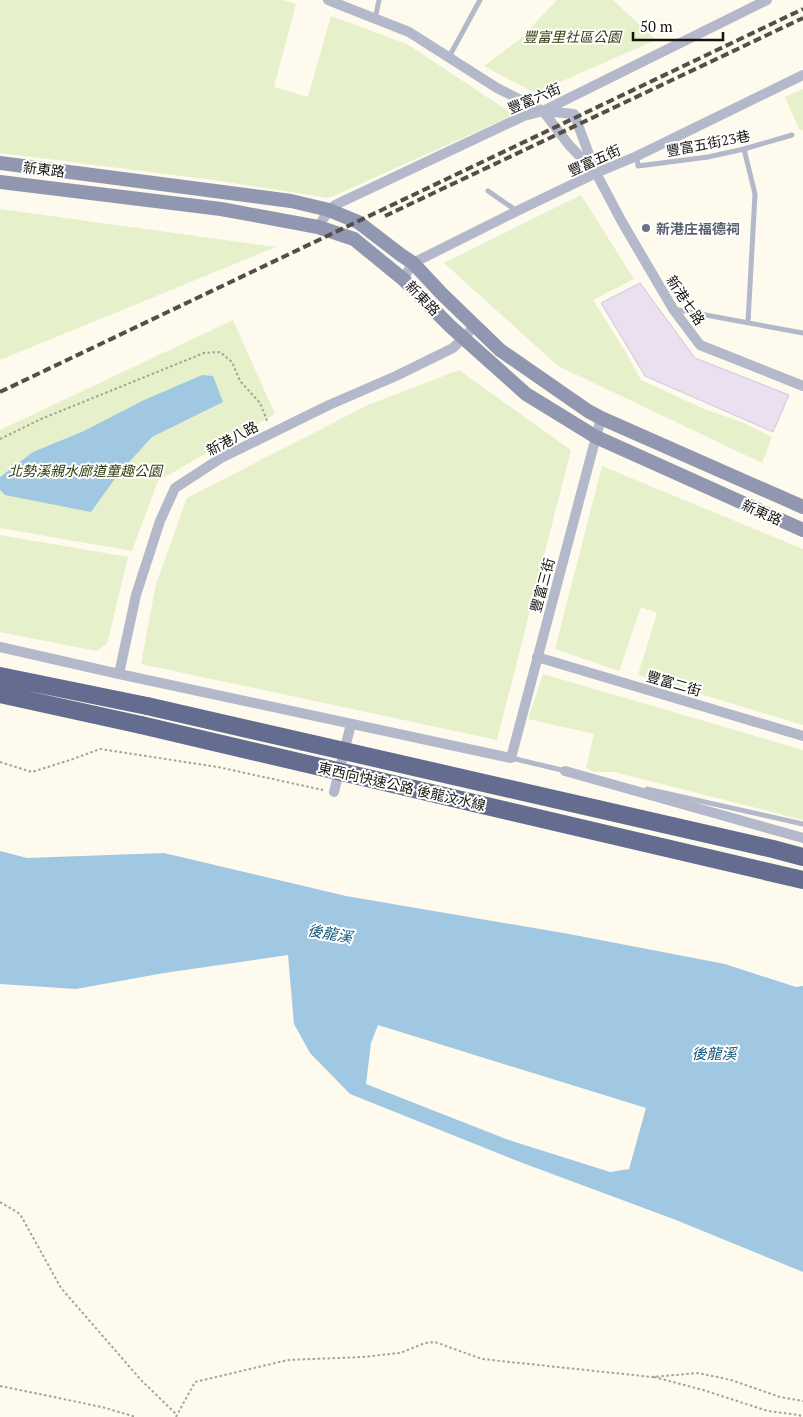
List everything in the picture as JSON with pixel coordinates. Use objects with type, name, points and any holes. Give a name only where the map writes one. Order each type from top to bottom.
[{"type":"highway","points":[[0,667],[104,698]]},
{"type":"highway","name":"東西向快速公路 後龍汶水線","points":[[0,676],[146,706],[803,857]]},
{"type":"highway","name":"東西向快速公路 後龍汶水線","points":[[0,694],[141,725],[799,879]]},
{"type":"highway","points":[[773,849],[803,853]]},
{"type":"main road","name":"新東路","points":[[0,164],[291,201],[329,210],[358,222],[413,263],[500,350],[588,411],[803,507]]},
{"type":"main road","name":"新東路","points":[[0,182],[221,209],[318,227],[354,239],[403,279],[463,339],[526,394],[596,437],[803,530]]},
{"type":"street","name":"新港七路","points":[[328,0],[409,32],[497,88],[543,111],[574,114],[596,173],[622,222],[673,309],[700,345],[803,386]]},
{"type":"street","name":"豐富六街","points":[[318,227],[329,210],[336,205],[524,116],[543,111],[767,0]]},
{"type":"street","name":"豐富五街","points":[[413,263],[596,173],[637,156],[803,75]]},
{"type":"street","name":"新港七路","points":[[543,111],[569,145],[596,173]]},
{"type":"street","points":[[403,279],[413,263]]},
{"type":"street","name":"新港八路","points":[[119,674],[136,595],[160,522],[174,488],[221,458],[453,348],[475,326]]},
{"type":"street","name":"豐富三街","points":[[510,758],[601,418]]},
{"type":"street","points":[[0,647],[510,758]]},
{"type":"street","name":"豐富二街","points":[[537,658],[803,736]]},
{"type":"street","points":[[334,792],[351,724]]},
{"type":"street","points":[[565,771],[803,838]]},
{"type":"lane","points":[[375,19],[379,0]]},
{"type":"lane","points":[[449,57],[480,0]]},
{"type":"lane","name":"豐富五街23巷","points":[[637,156],[638,166],[708,157],[792,135]]},
{"type":"lane","points":[[744,149],[755,194],[748,322]]},
{"type":"lane","points":[[488,191],[518,211]]},
{"type":"lane","points":[[673,309],[803,333]]},
{"type":"lane","points":[[510,758],[803,824]]},
{"type":"path","points":[[0,439],[41,419],[204,353],[220,352],[232,362],[240,381],[260,403],[268,423]]},
{"type":"path","points":[[0,762],[32,772],[73,760],[100,749],[218,767],[334,792]]},
{"type":"path","points":[[0,1202],[20,1214],[61,1288],[141,1380],[176,1416],[195,1382],[288,1360],[362,1357],[400,1353],[424,1343],[435,1342],[482,1359],[652,1377],[703,1390],[768,1411],[803,1416]]},
{"type":"path","points":[[652,1377],[698,1373],[732,1380],[780,1397],[803,1401]]},
{"type":"path","points":[[0,1386],[102,1407],[136,1417]]},
{"type":"green space","points":[[0,0],[283,0],[296,4],[274,87],[308,97],[331,16],[407,44],[514,115],[329,198],[213,180],[0,153]]},
{"type":"green space","name":"豐富里社區公園","points":[[557,0],[613,0],[656,40],[535,93],[484,66],[520,39]]},
{"type":"green space","points":[[803,89],[803,130],[800,131],[785,97]]},
{"type":"green space","points":[[581,195],[634,279],[593,300],[641,380],[702,408],[744,423],[772,437],[762,463],[558,366],[444,263]]},
{"type":"green space","points":[[0,209],[276,247],[0,360]]},
{"type":"green space","name":"北勢溪親水廊道童趣公園","points":[[233,320],[275,414],[158,481],[132,551],[0,528],[0,430]]},
{"type":"green space","points":[[459,370],[571,450],[497,740],[141,664],[156,584],[187,498],[368,405]]},
{"type":"green space","points":[[602,466],[803,549],[803,725],[638,675],[657,613],[641,607],[619,671],[555,649]]},
{"type":"green space","points":[[0,535],[128,557],[107,644],[96,651],[0,632]]},
{"type":"green space","points":[[543,674],[803,750],[803,820],[615,772],[594,772],[586,768],[594,734],[528,719]]},
{"type":"water","points":[[202,375],[213,376],[223,402],[152,437],[119,473],[91,512],[5,495],[0,490],[0,477],[33,452],[84,431],[142,401]]},
{"type":"water","name":"後龍溪","points":[[0,851],[27,858],[164,853],[346,896],[569,934],[725,964],[796,987],[803,986],[803,1272],[676,1220],[520,1162],[350,1094],[310,1053],[294,1024],[288,955],[164,973],[76,989],[0,984]],"holes":[[[378,1025],[646,1108],[629,1169],[610,1172],[506,1139],[366,1084],[371,1043]]]},
{"type":"building","points":[[640,283],[695,358],[789,395],[773,432],[645,376],[601,303]]},
{"type":"railway","points":[[0,392],[803,9]]},
{"type":"railway","points":[[385,216],[803,18]]},
{"type":"place","name":"新港庄福德祠","points":[[646,228]]}]
